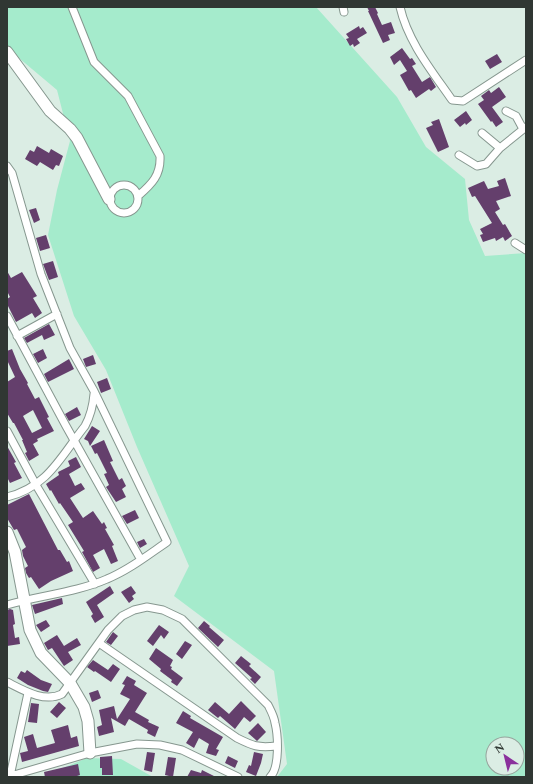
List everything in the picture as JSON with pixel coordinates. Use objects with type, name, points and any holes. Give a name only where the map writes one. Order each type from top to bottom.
[{"type":"street","points":[[72,7],[94,62],[128,96],[160,156],[160,166],[156,176],[147,189],[138,196]]},
{"type":"street","points":[[400,7],[401,14],[414,44],[452,100],[463,101],[526,60]]},
{"type":"street","points":[[7,52],[50,111],[70,129],[77,138],[109,199],[111,207],[117,212],[125,214],[133,211],[138,204],[138,196],[134,189],[127,185],[119,186],[112,191],[109,199]]},
{"type":"street","points":[[459,154],[477,166],[486,164],[500,148],[525,128],[516,116],[506,111]]},
{"type":"street","points":[[482,133],[500,148]]},
{"type":"street","points":[[7,166],[12,174],[41,274],[70,348],[94,391],[167,542],[109,579],[70,591],[7,605]]},
{"type":"street","points":[[7,187],[14,184]]},
{"type":"street","points":[[515,243],[526,250]]},
{"type":"street","points":[[17,336],[57,314]]},
{"type":"street","points":[[7,316],[141,560]]},
{"type":"street","points":[[7,497],[36,485],[47,476],[85,426],[90,417],[93,406],[94,391]]},
{"type":"street","points":[[7,431],[36,485],[95,584]]},
{"type":"street","points":[[7,532],[15,552],[30,630],[34,642],[41,653],[70,684],[84,707],[88,721],[90,753]]},
{"type":"street","points":[[7,682],[28,693],[48,698],[55,698],[62,694],[108,630],[122,616],[134,610],[147,607],[163,610],[182,619],[268,705],[276,723],[276,746],[278,756],[274,773],[270,777]]},
{"type":"street","points":[[98,643],[237,738],[262,748],[276,746]]},
{"type":"street","points":[[28,693],[9,776],[90,753],[137,744],[160,745],[182,750],[238,777]]},
{"type":"green space","points":[[7,7],[316,7],[397,97],[426,147],[465,179],[469,220],[485,256],[526,253],[526,777],[277,777],[287,764],[274,671],[174,596],[189,566],[137,447],[106,370],[74,316],[48,235],[57,190],[70,141],[57,90],[7,48]]},
{"type":"green space","points":[[87,758],[121,759],[153,777],[41,777]]},
{"type":"building","points":[[367,7],[375,7],[382,25],[391,22],[395,33],[388,35],[390,40],[383,43]]},
{"type":"building","points":[[359,26],[360,29],[363,27],[367,33],[357,39],[360,43],[354,47],[353,44],[350,46],[346,39],[349,38],[346,34]]},
{"type":"building","points":[[402,48],[410,59],[412,58],[416,64],[412,66],[422,82],[430,77],[436,87],[431,91],[429,89],[416,98],[411,90],[409,91],[400,75],[407,71],[400,60],[394,65],[390,57]]},
{"type":"building","points":[[497,54],[502,62],[490,69],[485,61]]},
{"type":"building","points":[[499,87],[506,97],[492,107],[503,122],[496,127],[478,104],[484,100],[481,96],[489,90],[491,93]]},
{"type":"building","points":[[466,111],[472,120],[466,125],[465,123],[460,127],[454,120]]},
{"type":"building","points":[[439,119],[449,147],[438,152],[426,128],[433,125],[431,122]]},
{"type":"building","points":[[37,146],[49,153],[51,149],[63,156],[59,166],[56,165],[53,170],[40,162],[37,166],[25,159],[30,150],[34,152]]},
{"type":"building","points":[[505,178],[511,196],[496,201],[500,209],[495,212],[503,225],[505,224],[512,236],[505,241],[503,237],[496,241],[495,238],[483,242],[480,235],[483,234],[480,229],[492,223],[475,196],[472,197],[468,188],[484,181],[488,189],[499,186],[497,181]]},
{"type":"building","points":[[36,208],[40,220],[34,223],[29,210]]},
{"type":"building","points":[[46,235],[50,248],[40,251],[36,238]]},
{"type":"building","points":[[53,261],[58,277],[49,280],[43,264]]},
{"type":"building","points":[[7,271],[11,278],[22,272],[37,296],[33,298],[42,313],[35,318],[32,313],[16,322],[7,304],[7,299],[10,297],[7,291]]},
{"type":"building","points":[[49,324],[55,335],[44,340],[42,335],[27,343],[24,338]]},
{"type":"building","points":[[12,349],[20,369],[28,383],[27,384],[35,399],[39,397],[54,431],[37,439],[38,441],[33,444],[39,455],[29,461],[25,453],[27,452],[23,440],[7,413],[7,382],[15,377],[7,360],[7,351]],"holes":[[[33,410],[42,428],[32,433],[23,416]]]},
{"type":"building","points":[[43,349],[47,358],[38,363],[33,354]]},
{"type":"building","points":[[93,355],[96,364],[86,367],[83,359]]},
{"type":"building","points":[[69,359],[74,369],[48,382],[44,374]]},
{"type":"building","points":[[107,378],[111,389],[101,393],[97,382]]},
{"type":"building","points":[[77,407],[81,415],[69,421],[65,414]]},
{"type":"building","points":[[92,426],[100,431],[90,446],[88,441],[84,439]]},
{"type":"building","points":[[104,440],[113,461],[110,462],[119,480],[122,478],[126,486],[122,489],[126,497],[116,502],[106,487],[109,485],[104,474],[107,473],[97,453],[95,454],[91,446]]},
{"type":"building","points":[[7,446],[16,462],[14,463],[22,478],[10,483],[7,477]]},
{"type":"building","points":[[76,457],[81,467],[69,474],[75,486],[81,483],[85,489],[70,498],[83,518],[93,511],[102,524],[104,522],[107,528],[105,529],[114,545],[112,546],[118,561],[111,564],[104,549],[93,555],[100,568],[93,572],[82,552],[84,551],[68,525],[73,522],[46,484],[59,475],[58,472],[70,466],[68,461]]},
{"type":"building","points":[[29,494],[58,550],[60,550],[67,562],[69,561],[73,571],[51,581],[39,589],[31,577],[29,578],[26,573],[25,568],[28,566],[22,550],[26,547],[17,529],[14,530],[7,518],[7,505]]},
{"type":"building","points":[[135,510],[139,518],[127,524],[122,516]]},
{"type":"building","points":[[144,539],[147,544],[140,548],[137,542]]},
{"type":"building","points":[[110,586],[114,593],[97,605],[104,617],[95,623],[91,616],[93,614],[86,602]]},
{"type":"building","points":[[131,586],[136,593],[132,596],[134,599],[129,603],[121,592]]},
{"type":"building","points":[[62,598],[63,604],[35,614],[32,605]]},
{"type":"building","points":[[7,610],[13,610],[15,638],[19,637],[20,644],[7,646]]},
{"type":"building","points":[[46,620],[50,626],[41,632],[36,625]]},
{"type":"building","points":[[204,621],[224,640],[218,647],[198,628]]},
{"type":"building","points":[[159,625],[169,632],[164,639],[161,635],[153,646],[147,641]]},
{"type":"building","points":[[113,632],[118,636],[111,645],[106,642]]},
{"type":"building","points":[[57,635],[64,646],[77,638],[81,645],[68,652],[73,660],[64,666],[52,648],[48,650],[44,643]]},
{"type":"building","points":[[185,641],[192,645],[182,659],[176,654]]},
{"type":"building","points":[[156,648],[173,660],[170,666],[172,667],[171,669],[183,678],[177,686],[171,682],[172,680],[160,671],[161,669],[149,659]]},
{"type":"building","points":[[241,656],[251,664],[249,666],[261,677],[255,684],[250,679],[252,678],[235,663]]},
{"type":"building","points":[[93,660],[108,670],[113,664],[120,669],[111,682],[87,667]]},
{"type":"building","points":[[27,670],[41,680],[52,684],[48,692],[28,685],[17,678],[21,671],[25,673]]},
{"type":"building","points":[[127,676],[136,681],[134,685],[147,693],[135,712],[149,720],[148,722],[159,727],[155,737],[147,733],[148,730],[129,719],[125,726],[111,718],[114,732],[99,736],[97,727],[102,725],[99,710],[114,706],[117,719],[130,699],[120,694],[125,685],[122,684]]},
{"type":"building","points":[[98,690],[101,698],[92,702],[89,693]]},
{"type":"building","points":[[241,701],[256,716],[250,722],[244,717],[235,729],[220,716],[218,718],[208,710],[215,702],[229,714]]},
{"type":"building","points":[[59,702],[66,708],[57,718],[50,712]]},
{"type":"building","points":[[31,703],[39,704],[37,723],[28,722]]},
{"type":"building","points":[[183,711],[191,716],[190,718],[223,737],[216,749],[219,750],[216,756],[206,753],[209,744],[199,738],[194,748],[186,743],[193,732],[176,723]]},
{"type":"building","points":[[258,723],[266,732],[257,741],[248,733]]},
{"type":"building","points":[[68,725],[71,738],[77,736],[79,746],[22,762],[20,753],[28,751],[24,737],[33,734],[37,748],[55,743],[51,730]]},
{"type":"building","points":[[147,752],[155,753],[152,772],[144,770]]},
{"type":"building","points":[[254,752],[263,754],[256,776],[246,772],[249,765],[251,766]]},
{"type":"building","points":[[112,756],[113,775],[102,775],[102,768],[100,768],[100,757]]},
{"type":"building","points":[[228,756],[238,761],[235,768],[225,763]]},
{"type":"building","points":[[168,757],[176,758],[173,777],[165,775]]},
{"type":"building","points":[[78,764],[80,775],[74,777],[45,777],[44,772]]},
{"type":"building","points":[[191,770],[201,773],[202,770],[216,777],[187,777]]}]
